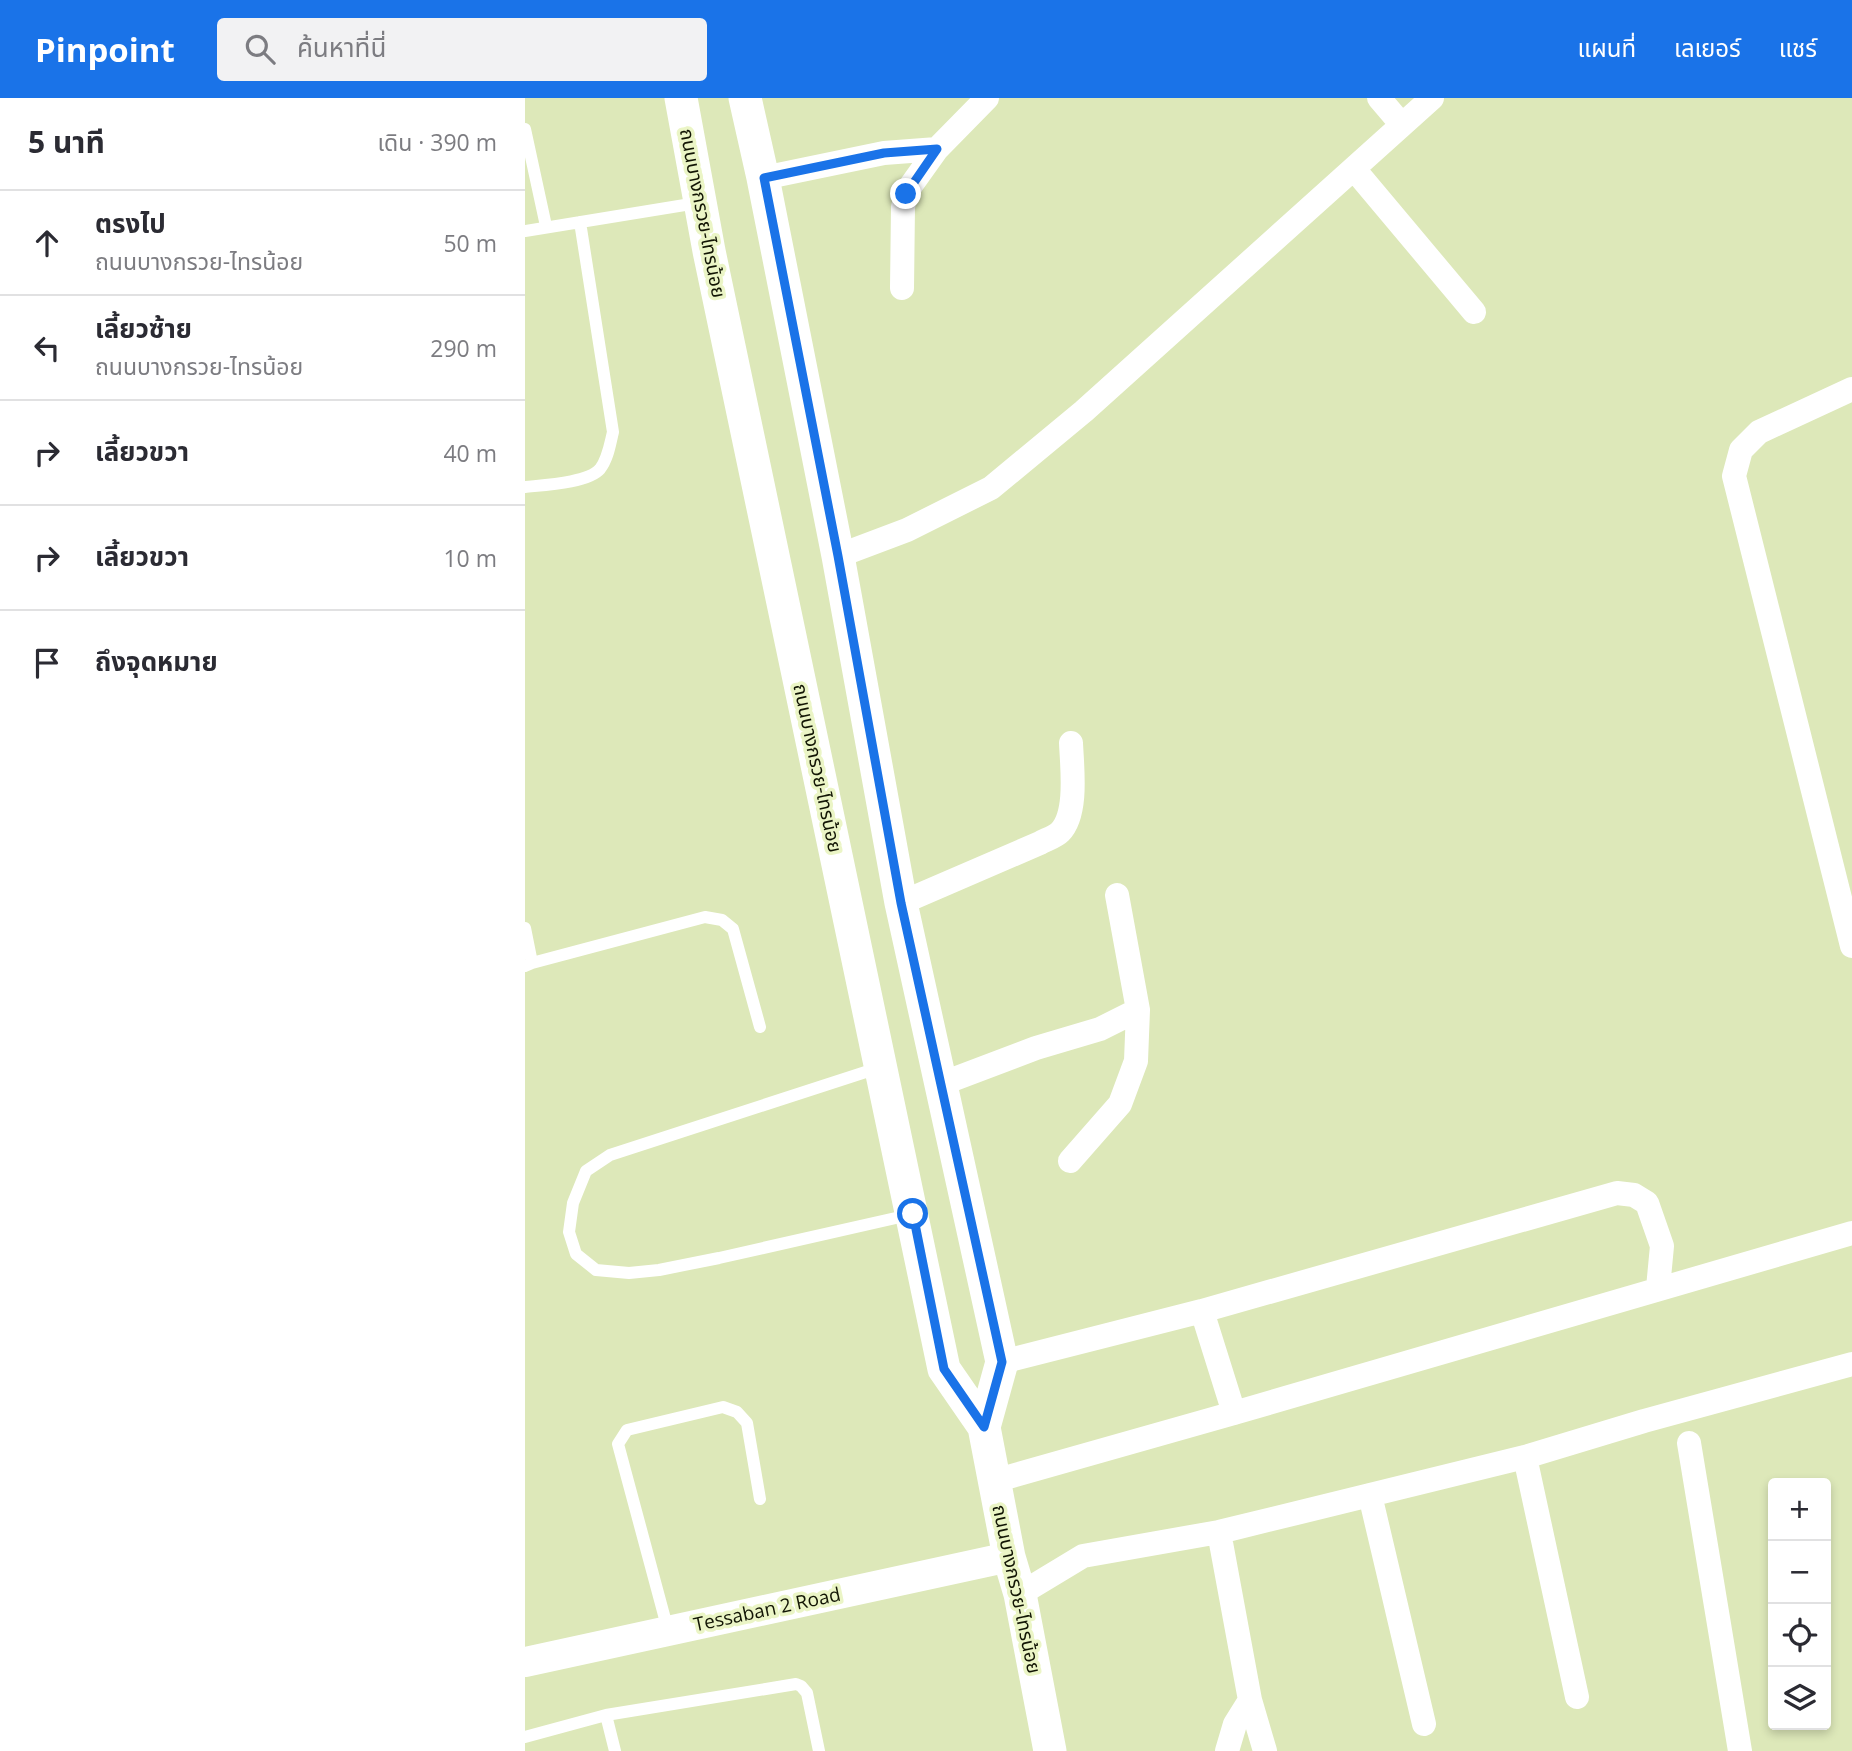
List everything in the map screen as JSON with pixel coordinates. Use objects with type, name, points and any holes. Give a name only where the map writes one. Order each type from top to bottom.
[{"type":"main road","name":"ถนนบางกรวย-ไทรน้อย","points":[[681,98],[712,265],[944,1369],[984,1427],[1050,1751]]},
{"type":"main road","name":"ถนนบางกรวย-ไทรน้อย","points":[[745,98],[764,178],[838,556],[901,903],[1002,1362],[984,1427]]},
{"type":"street","points":[[902,288],[903,207],[906,194],[937,149],[987,98]]},
{"type":"street","points":[[1380,98],[1402,125]]},
{"type":"street","points":[[838,556],[907,530],[991,488],[1084,411],[1432,98]]},
{"type":"street","points":[[764,178],[884,153],[937,149]]},
{"type":"street","points":[[1354,169],[1474,312]]},
{"type":"street","points":[[1852,389],[1759,432],[1741,450],[1734,476],[1852,946]]},
{"type":"street","points":[[901,903],[1060,833],[1073,797],[1071,743]]},
{"type":"street","points":[[1070,1161],[1120,1104],[1136,1061],[1138,1010],[1117,895]]},
{"type":"street","points":[[941,1084],[1036,1048],[1100,1029],[1138,1010]]},
{"type":"street","points":[[1002,1362],[1202,1311],[1618,1194],[1634,1195],[1647,1203],[1662,1246],[1658,1288]]},
{"type":"street","points":[[994,1481],[1852,1233]]},
{"type":"street","points":[[1202,1311],[1234,1413]]},
{"type":"street","points":[[1020,1594],[1083,1556],[1219,1532],[1525,1457],[1852,1364]]},
{"type":"street","points":[[1689,1443],[1740,1751]]},
{"type":"street","points":[[1525,1457],[1577,1697]]},
{"type":"street","points":[[1370,1495],[1424,1724]]},
{"type":"street","points":[[1219,1532],[1250,1700],[1265,1751]]},
{"type":"street","name":"Tessaban 2 Road","points":[[525,1662],[1009,1558]]},
{"type":"street","points":[[1227,1751],[1235,1724],[1250,1700]]},
{"type":"lane","points":[[525,129],[546,226]]},
{"type":"lane","points":[[525,231],[701,202]]},
{"type":"lane","points":[[525,487],[582,479],[599,471],[607,456],[613,432],[580,222]]},
{"type":"lane","points":[[525,928],[529,964],[705,917],[722,920],[733,929],[760,1027]]},
{"type":"lane","points":[[881,1067],[610,1155],[586,1171],[573,1203],[569,1232],[576,1254],[596,1270],[629,1273],[719,1258],[913,1214]]},
{"type":"lane","points":[[668,1631],[618,1444],[628,1430],[723,1407],[737,1412],[747,1423],[760,1499]]},
{"type":"lane","points":[[530,1751],[526,1737],[606,1715],[796,1684],[807,1693],[819,1751]]},
{"type":"lane","points":[[606,1715],[615,1751]]},
{"type":"route","points":[[906,194],[937,149],[884,153],[764,178],[838,556],[901,903],[1002,1362],[984,1427],[944,1369],[913,1214]]}]
